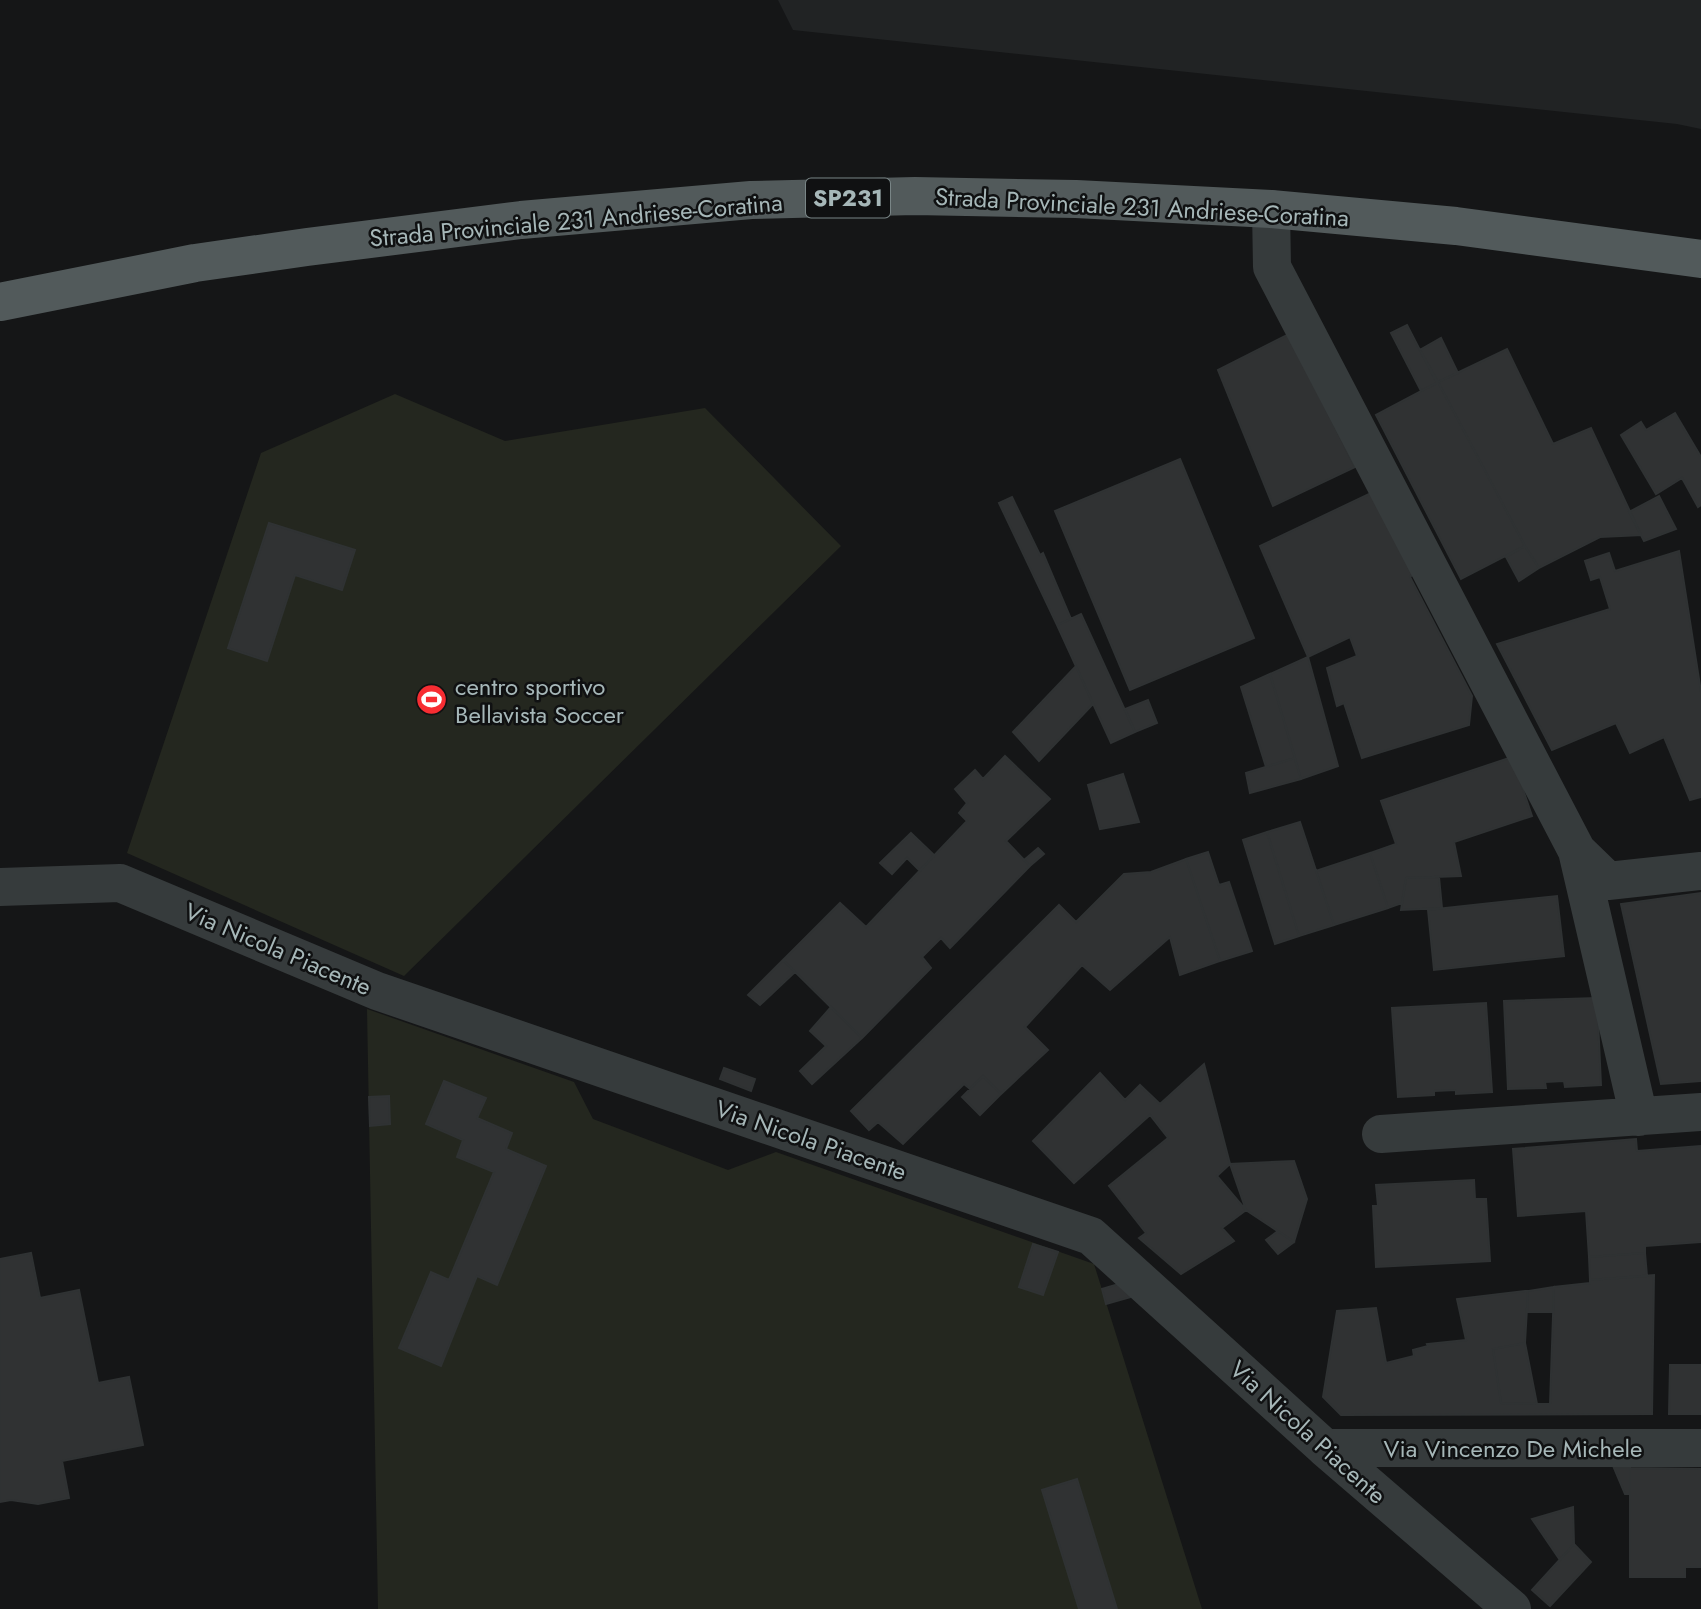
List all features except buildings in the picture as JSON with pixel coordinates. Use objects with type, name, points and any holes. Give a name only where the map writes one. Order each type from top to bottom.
[{"type":"main road","name":"Strada Provinciale 231 Andriese-Coratina","points":[[0,302],[182,265],[306,247],[521,220],[751,200],[942,197],[1272,209],[1456,226],[1701,259]]},
{"type":"street","points":[[1272,209],[1272,267],[1577,851],[1639,1117]]},
{"type":"street","points":[[1577,851],[1608,881],[1701,871]]},
{"type":"street","name":"Via Nicola Piacente","points":[[0,887],[120,883],[377,991],[1091,1237],[1325,1448],[1512,1609]]},
{"type":"street","points":[[1381,1134],[1701,1112]]},
{"type":"street","name":"Via Vincenzo De Michele","points":[[1325,1448],[1701,1448]]},
{"type":"shaded area","points":[[778,0],[1701,0],[1701,129],[1677,124],[793,30]]},
{"type":"shaded area","name":"centro sportivo Bellavista Soccer","points":[[395,394],[505,441],[705,408],[841,546],[404,976],[127,853],[261,453]]},
{"type":"shaded area","points":[[367,1009],[574,1082],[593,1119],[728,1170],[776,1152],[1094,1264],[1202,1609],[378,1609]]},
{"type":"place","name":"centro sportivo Bellavista Soccer","points":[[432,700]]}]
